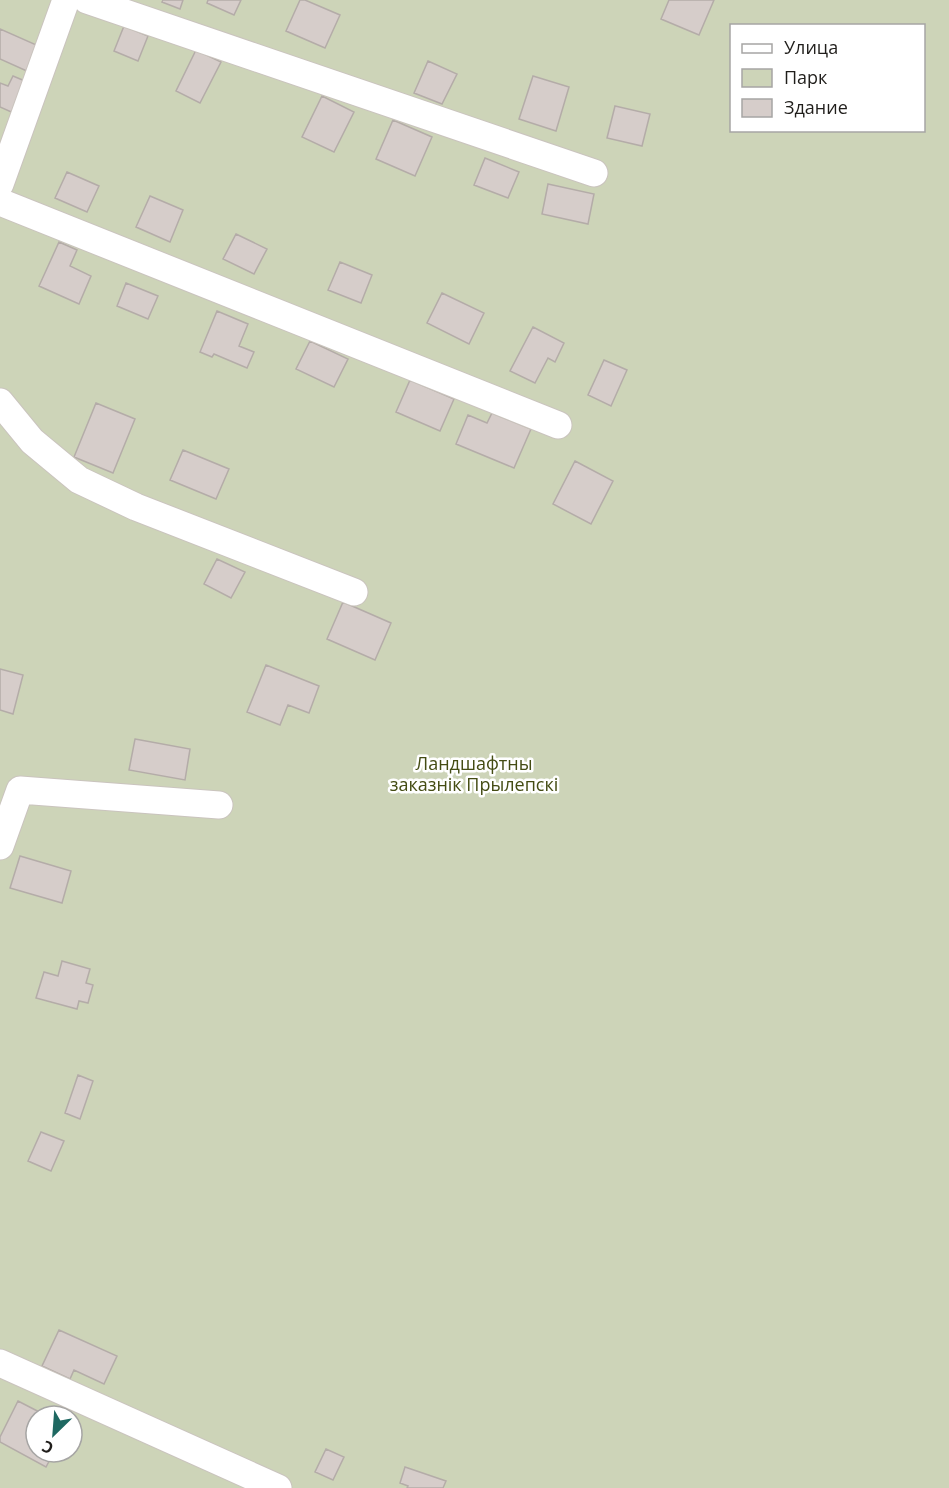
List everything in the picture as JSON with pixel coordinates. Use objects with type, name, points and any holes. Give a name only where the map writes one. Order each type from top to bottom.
[{"type":"street","points":[[0,184],[66,0]]},
{"type":"street","points":[[87,0],[594,173]]},
{"type":"street","points":[[0,202],[558,424]]},
{"type":"street","points":[[0,402],[32,441],[79,480],[136,507],[354,592]]},
{"type":"street","points":[[0,846],[10,788],[219,805]]},
{"type":"street","points":[[0,1363],[278,1488]]},
{"type":"green space","name":"Ландшафтны заказнік Прылепскі","points":[[0,0],[949,0],[949,1488],[0,1488]]},
{"type":"building","points":[[163,0],[183,0],[180,9],[162,2]]},
{"type":"building","points":[[208,0],[241,0],[234,15],[207,3]]},
{"type":"building","points":[[300,0],[340,15],[325,48],[286,31]]},
{"type":"building","points":[[669,0],[714,0],[699,35],[661,19]]},
{"type":"building","points":[[124,26],[148,36],[138,61],[114,51]]},
{"type":"building","points":[[0,29],[41,47],[29,72],[0,59]]},
{"type":"building","points":[[196,50],[221,62],[200,103],[176,91]]},
{"type":"building","points":[[428,61],[457,74],[442,104],[414,93]]},
{"type":"building","points":[[13,76],[32,84],[18,115],[0,107],[0,83],[8,86]]},
{"type":"building","points":[[533,76],[569,87],[556,131],[519,119]]},
{"type":"building","points":[[322,96],[354,112],[334,152],[302,137]]},
{"type":"building","points":[[615,106],[650,114],[642,146],[607,138]]},
{"type":"building","points":[[393,120],[432,137],[415,176],[376,159]]},
{"type":"building","points":[[485,158],[519,172],[508,198],[474,185]]},
{"type":"building","points":[[67,172],[99,186],[87,212],[55,198]]},
{"type":"building","points":[[548,184],[594,194],[588,224],[542,214]]},
{"type":"building","points":[[150,196],[183,210],[170,242],[136,227]]},
{"type":"building","points":[[236,234],[267,249],[254,274],[223,259]]},
{"type":"building","points":[[59,242],[77,250],[70,266],[91,276],[79,304],[39,286]]},
{"type":"building","points":[[340,262],[372,275],[361,303],[328,290]]},
{"type":"building","points":[[126,283],[158,296],[148,319],[117,306]]},
{"type":"building","points":[[442,293],[484,313],[469,344],[427,323]]},
{"type":"building","points":[[217,311],[248,324],[239,346],[254,352],[247,368],[214,354],[212,357],[200,352]]},
{"type":"building","points":[[533,327],[564,343],[555,362],[548,358],[535,383],[510,371]]},
{"type":"building","points":[[310,341],[348,359],[334,387],[296,369]]},
{"type":"building","points":[[604,360],[627,370],[611,406],[588,395]]},
{"type":"building","points":[[410,380],[454,399],[440,431],[396,412]]},
{"type":"building","points":[[96,403],[135,419],[113,473],[74,457]]},
{"type":"building","points":[[492,413],[531,429],[514,468],[456,444],[468,415],[487,423]]},
{"type":"building","points":[[183,450],[229,469],[216,499],[170,480]]},
{"type":"building","points":[[575,461],[613,481],[591,524],[553,504]]},
{"type":"building","points":[[217,559],[245,572],[231,598],[204,584]]},
{"type":"building","points":[[343,602],[391,623],[375,660],[327,639]]},
{"type":"building","points":[[266,665],[319,686],[309,713],[288,705],[280,725],[247,712]]},
{"type":"building","points":[[0,669],[23,675],[13,714],[0,710]]},
{"type":"building","points":[[135,739],[190,749],[185,780],[129,770]]},
{"type":"building","points":[[20,856],[71,871],[62,903],[10,888]]},
{"type":"building","points":[[62,961],[90,969],[86,983],[93,985],[88,1003],[79,1001],[77,1009],[36,998],[44,972],[58,976]]},
{"type":"building","points":[[78,1075],[93,1081],[80,1119],[65,1113]]},
{"type":"building","points":[[41,1132],[64,1141],[51,1171],[28,1161]]},
{"type":"building","points":[[59,1330],[117,1356],[104,1384],[74,1370],[70,1379],[42,1366]]},
{"type":"building","points":[[18,1401],[24,1404],[24,1455],[0,1442],[0,1437]]},
{"type":"building","points":[[326,1449],[344,1457],[333,1480],[315,1472]]},
{"type":"building","points":[[405,1467],[446,1481],[443,1488],[407,1488],[408,1486],[400,1483]]}]
